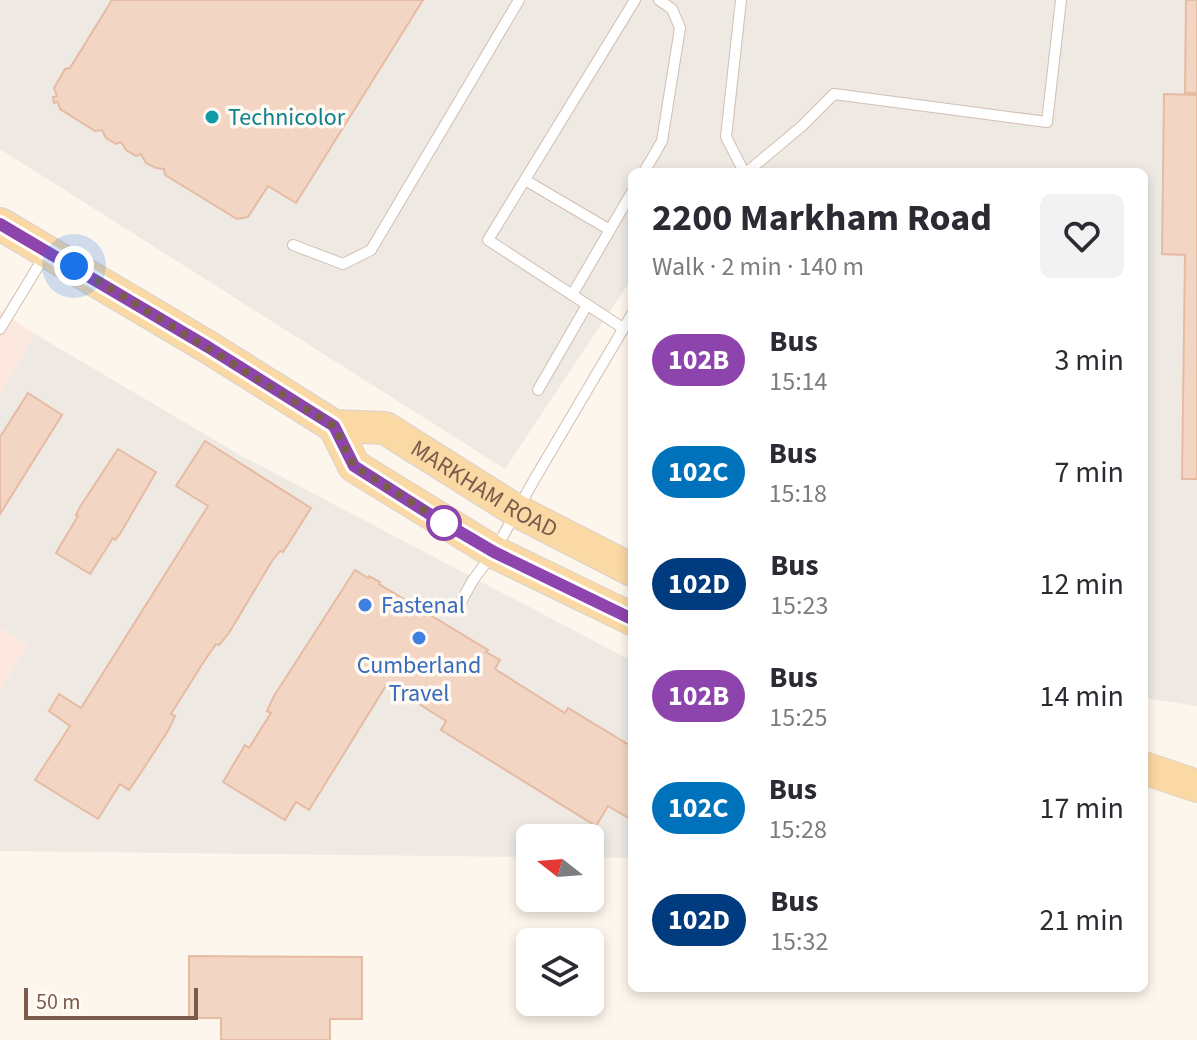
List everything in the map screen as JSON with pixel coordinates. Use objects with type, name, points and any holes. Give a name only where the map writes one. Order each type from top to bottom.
[{"type":"main road","name":"MARKHAM ROAD","points":[[0,224],[48,250],[334,426],[385,428],[517,511],[628,568]]},
{"type":"main road","name":"MARKHAM ROAD","points":[[334,426],[354,466],[494,552],[628,617]]},
{"type":"main road","points":[[1148,769],[1197,762]]},
{"type":"main road","points":[[1148,770],[1197,786]]},
{"type":"lane","points":[[293,245],[343,264],[371,250],[519,0]]},
{"type":"lane","points":[[623,328],[488,240],[635,0]]},
{"type":"lane","points":[[646,168],[662,141],[680,28],[672,9],[659,0]]},
{"type":"lane","points":[[741,0],[726,137],[744,168]]},
{"type":"lane","points":[[751,168],[802,126],[834,94],[1047,122],[1061,0]]},
{"type":"lane","points":[[525,180],[610,230]]},
{"type":"lane","points":[[572,295],[628,199]]},
{"type":"lane","points":[[0,329],[48,250]]},
{"type":"lane","points":[[538,390],[587,305]]},
{"type":"lane","points":[[458,607],[494,552],[628,320]]},
{"type":"shaded area","points":[[0,0],[1197,0],[1197,706],[1148,699],[1148,168],[628,168],[628,284],[505,469],[0,149]]},
{"type":"shaded area","points":[[0,311],[35,334],[0,395]]},
{"type":"shaded area","points":[[35,334],[240,455],[628,659],[628,858],[604,857],[604,824],[516,824],[516,857],[0,851],[0,690],[28,645],[0,628],[0,395]]},
{"type":"shaded area","points":[[0,628],[28,645],[0,690]]},
{"type":"building","name":"Technicolor","points":[[112,0],[423,0],[296,203],[268,186],[248,217],[237,219],[165,175],[164,169],[146,163],[141,154],[136,156],[126,150],[121,142],[116,144],[106,138],[102,130],[95,131],[60,109],[58,102],[54,103],[53,97],[57,96],[54,88]]},
{"type":"building","points":[[1186,0],[1197,0],[1197,93],[1185,93]]},
{"type":"building","points":[[1164,94],[1197,95],[1197,479],[1182,479],[1185,255],[1162,254]]},
{"type":"building","points":[[28,393],[62,415],[0,514],[0,437]]},
{"type":"building","points":[[205,441],[311,508],[283,552],[280,551],[272,561],[229,633],[219,645],[216,644],[201,666],[171,714],[175,716],[168,731],[138,777],[129,790],[120,784],[98,819],[35,780],[70,726],[49,711],[59,694],[81,708],[208,506],[176,486]]},
{"type":"building","points":[[118,449],[156,472],[120,534],[115,540],[113,538],[90,574],[56,553],[80,507]]},
{"type":"building","points":[[355,570],[380,582],[488,650],[486,652],[500,660],[495,669],[565,713],[568,708],[628,744],[628,818],[608,806],[597,824],[593,824],[441,730],[446,721],[387,684],[309,810],[296,802],[285,820],[223,782],[245,745],[249,748],[271,713],[267,711]]},
{"type":"building","points":[[189,956],[362,957],[362,1019],[330,1019],[330,1040],[221,1040],[221,1018],[189,1018]]},
{"type":"bus line","name":"102B","points":[[0,224],[48,250],[334,426],[354,466],[431,515],[494,552],[628,617]]},
{"type":"place","name":"Technicolor","points":[[212,117]]},
{"type":"place","name":"Fastenal","points":[[365,605]]},
{"type":"place","name":"Cumberland Travel","points":[[419,638]]},
{"type":"route","points":[[74,266],[334,426],[354,466],[457,531],[444,523]]}]
